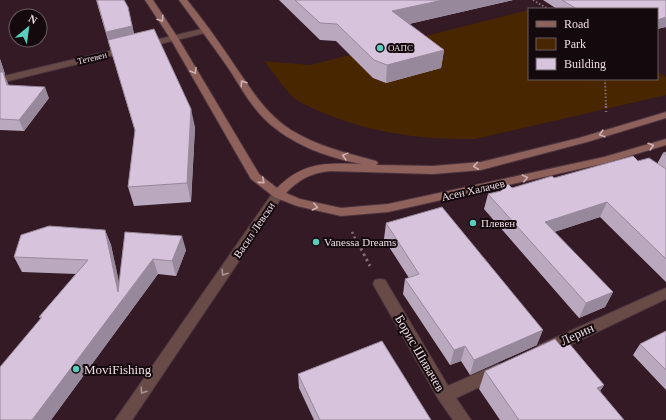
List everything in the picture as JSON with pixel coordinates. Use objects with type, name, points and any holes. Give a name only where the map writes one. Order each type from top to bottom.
[{"type":"street","name":"Васил Левски","points":[[123,420],[278,194],[255,176],[174,38],[148,0]]},
{"type":"street","points":[[183,0],[206,30],[262,111],[274,122],[292,134],[337,154],[387,166],[411,169]]},
{"type":"street","name":"Тетевен","points":[[0,80],[206,30]]},
{"type":"street","name":"Асен Халачев","points":[[411,169],[457,169],[481,166],[606,133],[666,115]]},
{"type":"street","name":"Асен Халачев","points":[[278,194],[297,202],[341,212],[388,208],[606,160],[666,142]]},
{"type":"street","points":[[625,154],[637,162]]},
{"type":"street","points":[[278,194],[293,178],[302,173],[317,169],[330,167],[411,169]]},
{"type":"street","name":"Борис Шивачев","points":[[380,284],[445,395],[463,420]]},
{"type":"street","name":"Лерин","points":[[530,356],[666,293]]},
{"type":"street","points":[[445,395],[509,366]]},
{"type":"path","points":[[534,0],[546,8]]},
{"type":"path","points":[[605,80],[606,133]]},
{"type":"path","points":[[341,212],[380,284]]},
{"type":"green space","points":[[528,10],[528,80],[658,80],[658,73],[666,77],[666,95],[475,139],[435,138],[396,134],[376,130],[338,119],[319,111],[293,97],[264,61],[310,65]]},
{"type":"building","points":[[97,0],[124,0],[128,7],[132,26],[106,32]]},
{"type":"building","points":[[295,0],[443,0],[392,11],[444,50],[387,65],[374,60],[337,24],[320,23]]},
{"type":"building","points":[[562,0],[666,0],[666,17],[658,20],[658,8],[575,8]]},
{"type":"building","points":[[154,29],[191,109],[187,183],[128,187],[135,130],[108,40]]},
{"type":"building","points":[[0,72],[3,72],[7,85],[45,87],[19,120],[0,119]]},
{"type":"building","points":[[633,156],[638,161],[649,158],[666,169],[666,259],[607,202],[545,222],[613,292],[586,303],[488,194],[501,191],[508,184],[512,188],[552,176],[554,178]]},
{"type":"building","points":[[442,207],[543,330],[474,360],[465,346],[454,350],[405,279],[419,274],[386,223]]},
{"type":"building","points":[[49,226],[105,230],[118,292],[125,232],[182,236],[172,261],[153,259],[32,420],[0,420],[0,367],[42,317],[39,317],[88,260],[14,257],[21,235]]},
{"type":"building","points":[[666,331],[666,370],[640,344]]},
{"type":"building","points":[[555,339],[560,345],[568,342],[604,385],[597,388],[624,420],[519,420],[485,371]]},
{"type":"building","points":[[382,341],[431,420],[320,420],[298,374]]},
{"type":"place","name":"ОАПС","points":[[380,48]]},
{"type":"place","name":"Плевен","points":[[473,223]]},
{"type":"place","name":"Vanessa Dreams","points":[[316,242]]},
{"type":"place","name":"MoviFishing","points":[[76,369]]}]
